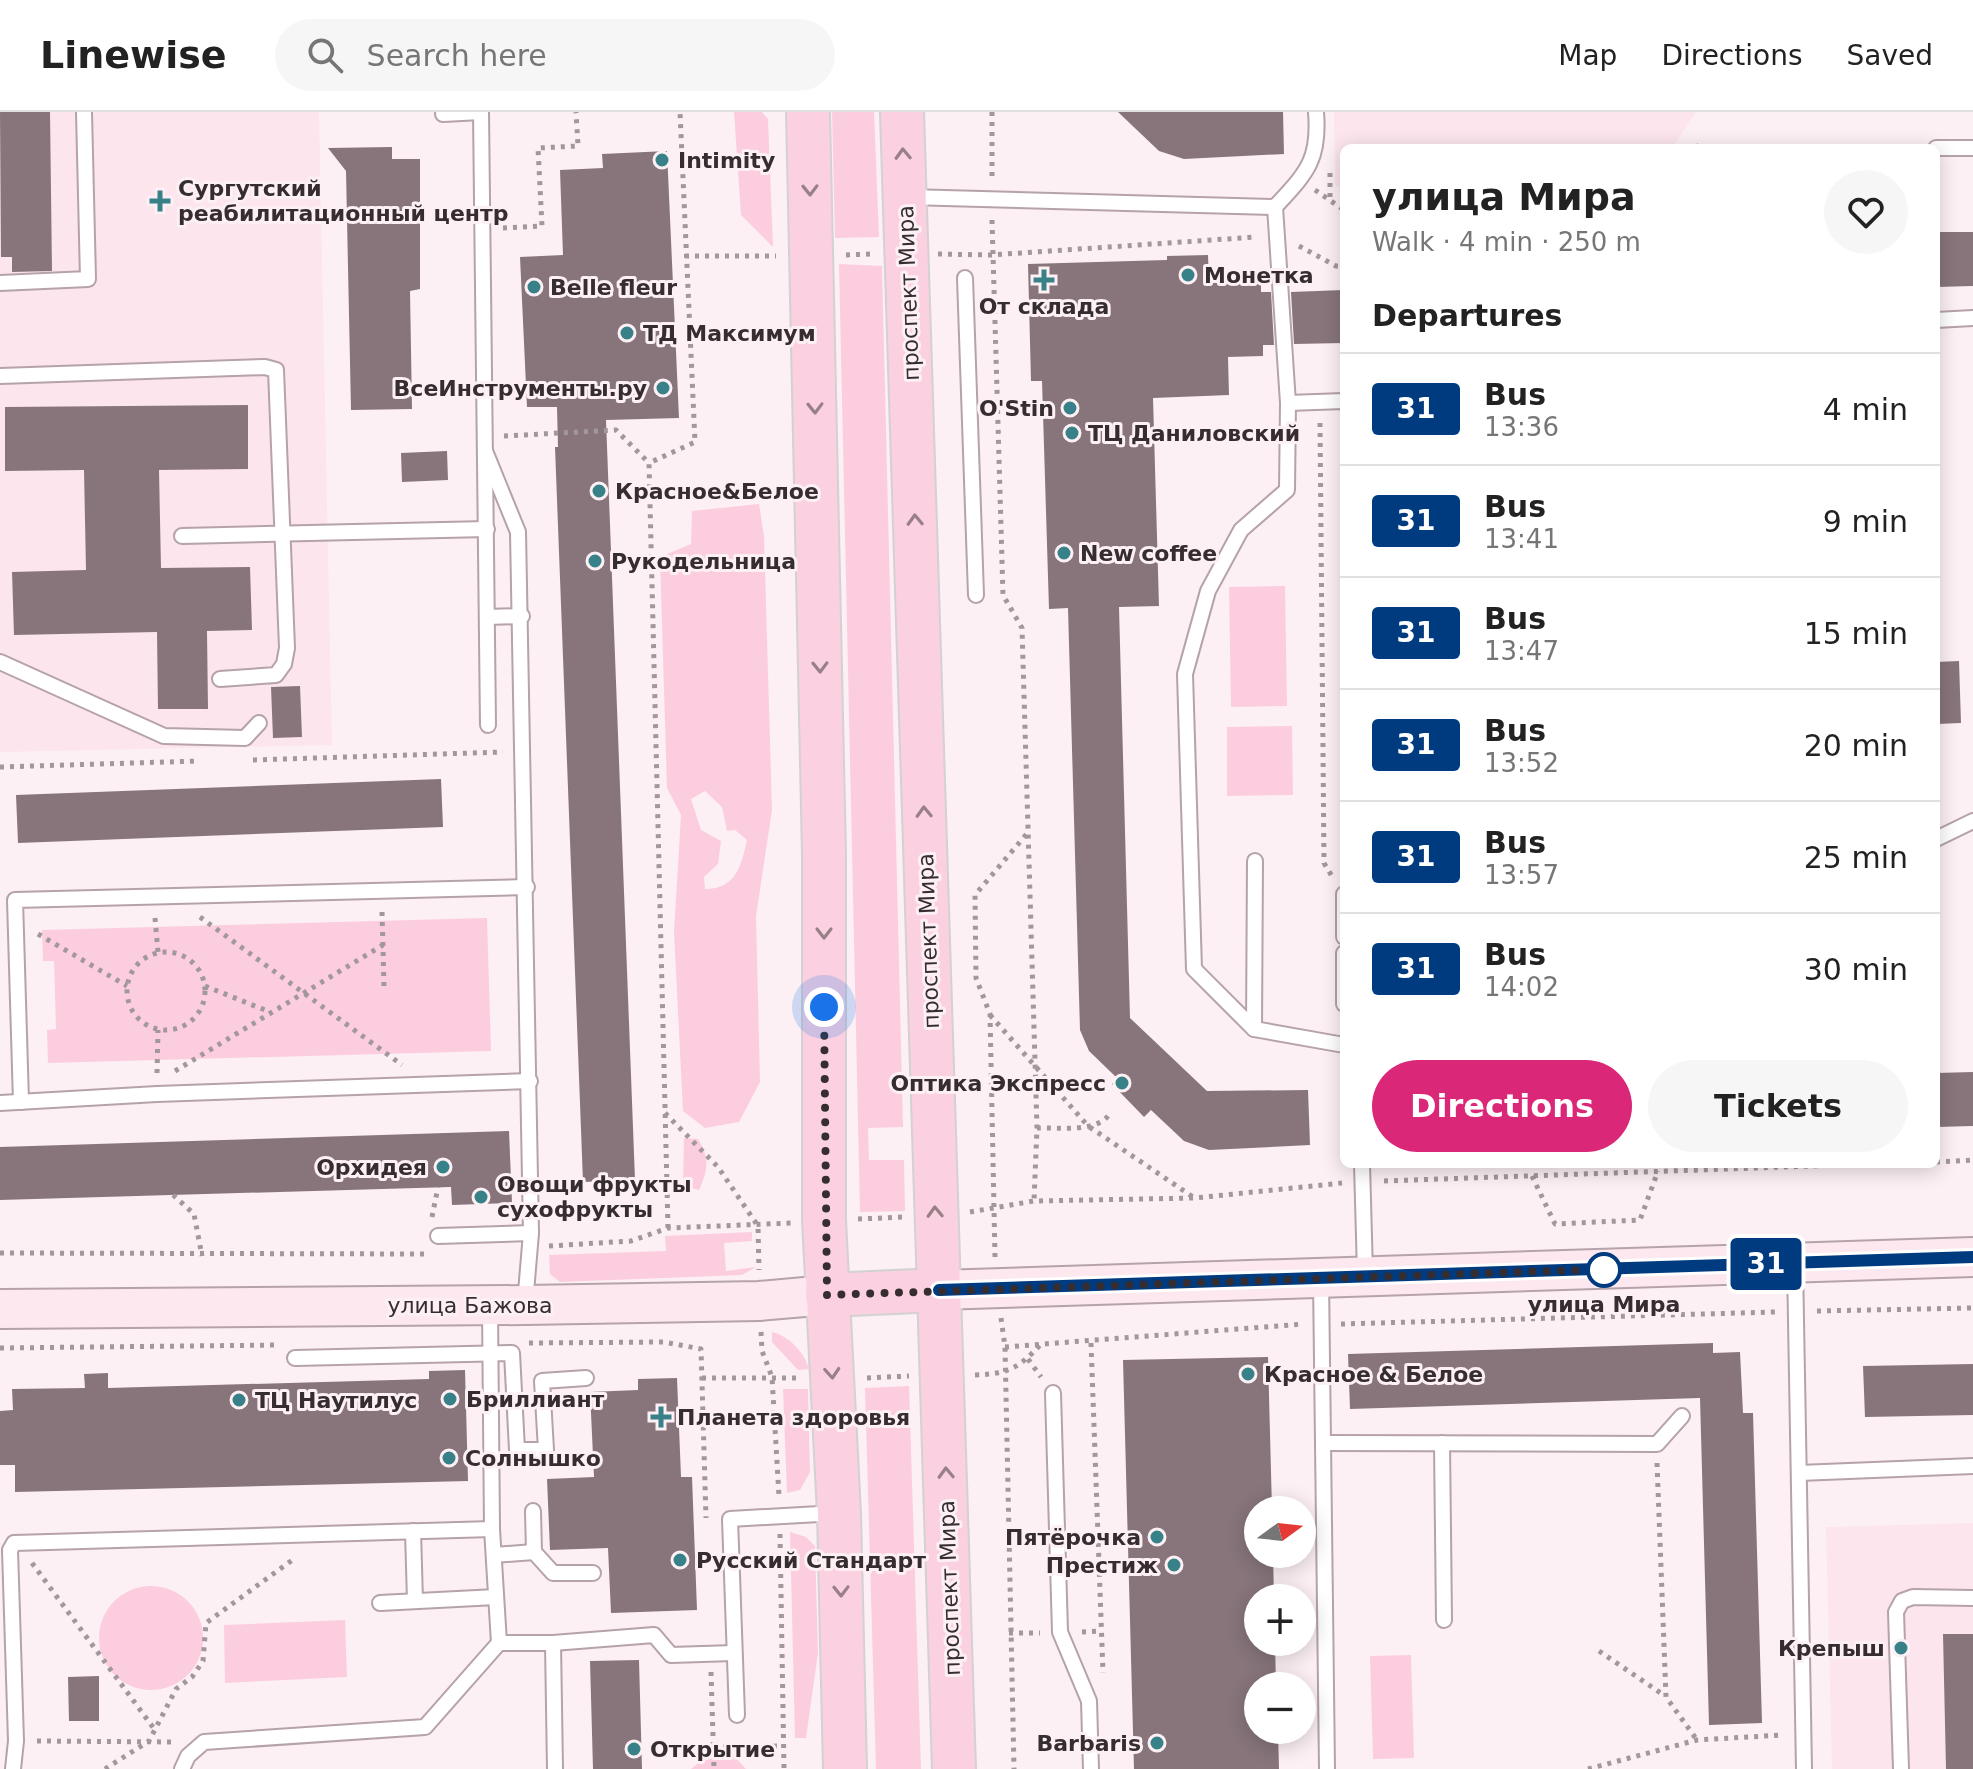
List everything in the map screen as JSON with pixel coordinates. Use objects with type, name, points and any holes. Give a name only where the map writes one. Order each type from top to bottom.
[{"type":"main road","points":[[808,112],[824,855],[827,1295],[839,1513],[845,1769]]},
{"type":"main road","name":"проспект Мира","points":[[902,112],[954,1769]]},
{"type":"main road","name":"улица Бажова","points":[[827,1295],[939,1290]]},
{"type":"street","points":[[939,1290],[1973,1257]]},
{"type":"street","name":"улица Бажова","points":[[0,1309],[759,1301],[827,1295]]},
{"type":"lane","points":[[0,283],[88,279],[84,112]]},
{"type":"lane","points":[[443,114],[481,112],[488,725]]},
{"type":"lane","points":[[1316,112],[1318,138],[1311,167],[1275,207],[1288,403],[1287,490],[1241,530],[1208,591],[1185,674],[1194,969],[1254,1029],[1340,1044]]},
{"type":"lane","points":[[1940,148],[1973,148]]},
{"type":"lane","points":[[905,197],[1275,207]]},
{"type":"lane","points":[[965,278],[976,595]]},
{"type":"lane","points":[[1940,320],[1973,318]]},
{"type":"lane","points":[[0,376],[265,367],[276,370],[287,648],[284,664],[276,675],[220,679]]},
{"type":"lane","points":[[1288,403],[1340,401]]},
{"type":"lane","points":[[182,1769],[188,1756],[204,1742],[425,1727],[499,1643],[492,1529],[490,1351],[531,1233],[530,1081],[518,532],[485,444]]},
{"type":"lane","points":[[182,536],[487,529]]},
{"type":"lane","points":[[487,617],[522,616]]},
{"type":"lane","points":[[0,662],[164,736],[245,738],[259,723]]},
{"type":"lane","points":[[1940,837],[1973,821]]},
{"type":"lane","points":[[1254,1029],[1255,861]]},
{"type":"lane","points":[[21,1102],[14,903],[18,899],[527,887]]},
{"type":"lane","points":[[0,1103],[530,1081]]},
{"type":"lane","points":[[1362,1168],[1366,1278]]},
{"type":"lane","points":[[438,1236],[531,1233]]},
{"type":"lane","points":[[1795,1263],[1804,1769]]},
{"type":"lane","points":[[1321,1279],[1327,1769]]},
{"type":"lane","points":[[295,1358],[490,1351],[512,1353],[517,1450],[546,1450],[542,1381],[586,1378]]},
{"type":"lane","points":[[1053,1393],[1060,1632],[1089,1701],[1091,1769]]},
{"type":"lane","points":[[1323,1443],[1657,1444],[1682,1416]]},
{"type":"lane","points":[[1442,1443],[1444,1620]]},
{"type":"lane","points":[[1799,1473],[1973,1466]]},
{"type":"lane","points":[[533,1511],[534,1552],[553,1573],[593,1573]]},
{"type":"lane","points":[[737,1715],[730,1519],[839,1513]]},
{"type":"lane","points":[[13,1769],[16,1741],[10,1550],[14,1543],[492,1529]]},
{"type":"lane","points":[[413,1531],[415,1601]]},
{"type":"lane","points":[[494,1555],[534,1552]]},
{"type":"lane","points":[[380,1603],[496,1597]]},
{"type":"lane","points":[[1901,1769],[1896,1612],[1902,1601],[1913,1597],[1973,1598]]},
{"type":"lane","points":[[499,1643],[553,1643],[654,1635],[671,1655],[734,1653]]},
{"type":"lane","points":[[553,1643],[555,1769]]},
{"type":"path","points":[[482,229],[542,226],[538,148],[578,146],[576,112]]},
{"type":"path","points":[[649,463],[695,442],[680,112]]},
{"type":"path","points":[[992,112],[991,255],[1003,595],[1022,628],[1030,830],[1037,1128],[1034,1201]]},
{"type":"path","points":[[1300,179],[1340,207]]},
{"type":"path","points":[[685,256],[991,255],[1278,235],[1340,266]]},
{"type":"path","points":[[1319,402],[1324,863],[1340,889]]},
{"type":"path","points":[[485,444],[616,430],[649,463],[668,1228]]},
{"type":"path","points":[[238,760],[525,752]]},
{"type":"path","points":[[0,767],[207,761]]},
{"type":"path","points":[[1014,1769],[1003,1374],[1005,1347],[997,1288],[990,1014],[976,978],[975,895],[1030,830]]},
{"type":"path","points":[[382,891],[384,986]]},
{"type":"path","points":[[171,896],[429,1084]]},
{"type":"path","points":[[154,897],[158,952]]},
{"type":"path","points":[[16,922],[127,986]]},
{"type":"path","points":[[158,1030],[157,1083],[383,945]]},
{"type":"path","points":[[158,952],[176,953],[188,958],[199,969],[205,986],[199,1014],[188,1024],[172,1030],[158,1030],[142,1023],[128,1003],[127,986],[133,970],[143,959],[158,952]]},
{"type":"path","points":[[205,986],[271,1013]]},
{"type":"path","points":[[990,1014],[1088,1126],[1195,1198]]},
{"type":"path","points":[[665,1113],[718,1167],[758,1226]]},
{"type":"path","points":[[1037,1128],[1102,1124],[1108,1116]]},
{"type":"path","points":[[1940,1162],[1973,1160]]},
{"type":"path","points":[[1532,1176],[1555,1224],[1640,1220],[1658,1171]]},
{"type":"path","points":[[173,1195],[194,1214],[202,1256]]},
{"type":"path","points":[[1005,1347],[1321,1324],[1973,1308]]},
{"type":"path","points":[[1091,1343],[1103,1677]]},
{"type":"path","points":[[1003,1374],[1028,1359],[1041,1344]]},
{"type":"path","points":[[1657,1444],[1666,1697]]},
{"type":"path","points":[[105,1769],[149,1741],[176,1689],[192,1677],[203,1661],[206,1623],[296,1557],[297,1534]]},
{"type":"path","points":[[14,1543],[46,1579],[155,1730]]},
{"type":"path","points":[[1599,1651],[1666,1697],[1697,1740]]},
{"type":"path","points":[[1588,1769],[1697,1740],[1788,1735]]},
{"type":"path","points":[[16,1741],[204,1742]]},
{"type":"path","points":[[713,1747],[783,1746]]},
{"type":"shaded area","points":[[0,112],[319,112],[332,745],[0,752]]},
{"type":"shaded area","points":[[734,112],[762,112],[768,119],[773,247],[741,215]]},
{"type":"shaded area","points":[[832,112],[874,112],[879,237],[835,238]]},
{"type":"shaded area","points":[[1334,112],[1696,112],[1675,144],[1340,144],[1340,188],[1335,185]]},
{"type":"shaded area","points":[[839,264],[882,266],[903,1127],[868,1128],[869,1160],[904,1160],[905,1211],[860,1212]]},
{"type":"shaded area","points":[[759,504],[764,536],[772,810],[756,916],[760,1082],[739,1122],[705,1128],[683,1111],[674,932],[681,815],[667,788],[660,557],[691,544],[692,511]],"holes":[[[705,791],[722,807],[727,831],[735,830],[747,840],[739,867],[730,880],[724,885],[705,889],[704,877],[718,864],[721,841],[701,830],[691,799]]]},
{"type":"shaded area","points":[[1285,586],[1287,706],[1231,707],[1229,587]]},
{"type":"shaded area","points":[[1292,726],[1293,795],[1227,796],[1227,727]]},
{"type":"shaded area","points":[[487,918],[491,1051],[48,1063],[47,1030],[56,1029],[54,961],[43,961],[42,930]]},
{"type":"shaded area","points":[[684,1138],[698,1139],[706,1158],[706,1170],[699,1190],[683,1186]]},
{"type":"shaded area","points":[[752,1232],[752,1241],[724,1243],[726,1271],[756,1267],[742,1275],[560,1282],[550,1274],[549,1255],[666,1251],[665,1236]]},
{"type":"shaded area","points":[[772,1332],[795,1346],[809,1369],[798,1370],[772,1342]]},
{"type":"shaded area","points":[[909,1386],[921,1769],[876,1769],[865,1388]]},
{"type":"shaded area","points":[[783,1389],[808,1389],[810,1472],[800,1490],[787,1493]]},
{"type":"shaded area","name":"Крепыш","points":[[1973,1523],[1973,1769],[1832,1769],[1826,1527]]},
{"type":"shaded area","points":[[790,1532],[806,1537],[815,1546],[818,1653],[806,1738],[795,1738]]},
{"type":"shaded area","points":[[151,1586],[171,1590],[188,1601],[199,1618],[203,1638],[199,1658],[188,1675],[171,1686],[151,1690],[131,1686],[114,1675],[103,1658],[99,1638],[103,1618],[114,1601],[131,1590]]},
{"type":"shaded area","points":[[345,1620],[347,1677],[225,1683],[224,1625]]},
{"type":"shaded area","points":[[1411,1655],[1414,1758],[1373,1759],[1370,1656]]},
{"type":"shaded area","points":[[733,1755],[746,1769],[691,1769],[704,1758]]},
{"type":"building","points":[[0,112],[50,112],[52,271],[12,272],[12,257],[1,257]]},
{"type":"building","points":[[1118,112],[1283,112],[1284,154],[1184,159],[1159,151]]},
{"type":"building","points":[[392,147],[392,159],[420,159],[420,289],[410,291],[412,409],[351,410],[346,171],[328,148]]},
{"type":"building","points":[[667,151],[679,418],[606,420],[635,1180],[583,1182],[555,447],[558,447],[557,407],[527,407],[520,257],[563,255],[560,170],[603,168],[602,154]]},
{"type":"building","points":[[1940,232],[1973,232],[1973,286],[1940,287]]},
{"type":"building","points":[[1208,255],[1209,281],[1261,280],[1261,292],[1271,292],[1274,345],[1263,345],[1263,356],[1228,357],[1229,395],[1153,398],[1159,606],[1119,607],[1130,1018],[1207,1091],[1308,1090],[1310,1145],[1209,1150],[1184,1141],[1151,1110],[1144,1117],[1112,1084],[1117,1078],[1089,1051],[1080,1030],[1068,608],[1049,609],[1042,381],[1031,381],[1028,264],[1167,260],[1167,256]]},
{"type":"building","points":[[1340,290],[1340,343],[1294,344],[1291,292]]},
{"type":"building","points":[[248,405],[248,469],[159,470],[161,568],[250,567],[252,630],[207,631],[208,709],[158,709],[157,632],[14,635],[12,572],[86,570],[84,470],[5,471],[5,407]]},
{"type":"building","points":[[447,451],[448,480],[402,482],[401,453]]},
{"type":"building","points":[[1959,661],[1961,723],[1940,724],[1940,662]]},
{"type":"building","points":[[300,686],[302,737],[273,738],[271,687]]},
{"type":"building","points":[[441,779],[443,827],[18,843],[16,795]]},
{"type":"building","points":[[1973,1072],[1973,1126],[1940,1127],[1940,1073]]},
{"type":"building","points":[[509,1131],[512,1203],[452,1205],[451,1187],[0,1200],[0,1147]]},
{"type":"building","points":[[1713,1343],[1713,1353],[1740,1352],[1743,1413],[1753,1413],[1762,1723],[1709,1725],[1700,1398],[1350,1409],[1348,1354]]},
{"type":"building","name":"Престиж","points":[[1268,1357],[1272,1496],[1244,1496],[1244,1568],[1273,1568],[1274,1584],[1244,1584],[1244,1656],[1275,1656],[1276,1672],[1244,1672],[1244,1744],[1278,1744],[1279,1769],[1134,1769],[1123,1360]]},
{"type":"building","points":[[1973,1364],[1973,1415],[1865,1417],[1863,1366]]},
{"type":"building","points":[[465,1370],[468,1481],[15,1492],[15,1465],[0,1465],[0,1411],[13,1410],[12,1389],[85,1388],[84,1374],[108,1373],[108,1388],[429,1379],[429,1371]]},
{"type":"building","points":[[677,1378],[681,1477],[692,1477],[697,1610],[611,1613],[608,1548],[550,1550],[547,1479],[594,1477],[590,1392],[638,1390],[638,1379]]},
{"type":"building","points":[[1943,1634],[1973,1634],[1973,1769],[1946,1769]]},
{"type":"building","points":[[639,1660],[642,1769],[593,1769],[590,1661]]},
{"type":"building","points":[[99,1676],[99,1721],[69,1721],[68,1677]]},
{"type":"bus line","name":"31","points":[[939,1290],[1973,1257]]},
{"type":"place","name":"Intimity","points":[[662,160]]},
{"type":"place","name":"Сургутский реабилитационный центр","points":[[160,201]]},
{"type":"place","name":"Монетка","points":[[1188,275]]},
{"type":"place","name":"От склада","points":[[1044,280]]},
{"type":"place","name":"Belle fleur","points":[[534,287]]},
{"type":"place","name":"ТД Максимум","points":[[627,333]]},
{"type":"place","name":"ВсеИнструменты.ру","points":[[663,388]]},
{"type":"place","name":"O'Stin","points":[[1070,408]]},
{"type":"place","name":"ТЦ Даниловский","points":[[1072,433]]},
{"type":"place","name":"Красное&Белое","points":[[599,491]]},
{"type":"place","name":"New coffee","points":[[1064,553]]},
{"type":"place","name":"Рукодельница","points":[[595,561]]},
{"type":"place","name":"Оптика Экспресс","points":[[1122,1083]]},
{"type":"place","name":"Орхидея","points":[[443,1167]]},
{"type":"place","name":"Овощи фрукты сухофрукты","points":[[481,1197]]},
{"type":"place","name":"улица Мира","points":[[1604,1270]]},
{"type":"place","name":"Красное & Белое","points":[[1248,1374]]},
{"type":"place","name":"Бриллиант","points":[[450,1399]]},
{"type":"place","name":"ТЦ Наутилус","points":[[239,1400]]},
{"type":"place","name":"Планета здоровья","points":[[661,1417]]},
{"type":"place","name":"Солнышко","points":[[449,1458]]},
{"type":"place","name":"Пятёрочка","points":[[1157,1537]]},
{"type":"place","name":"Русский Стандарт","points":[[680,1560]]},
{"type":"place","name":"Престиж","points":[[1174,1565]]},
{"type":"place","name":"Крепыш","points":[[1901,1648]]},
{"type":"place","name":"Barbaris","points":[[1157,1743]]},
{"type":"place","name":"Открытие","points":[[634,1749]]},
{"type":"route","points":[[824,1007],[827,1295],[1611,1269],[1604,1270]]}]
